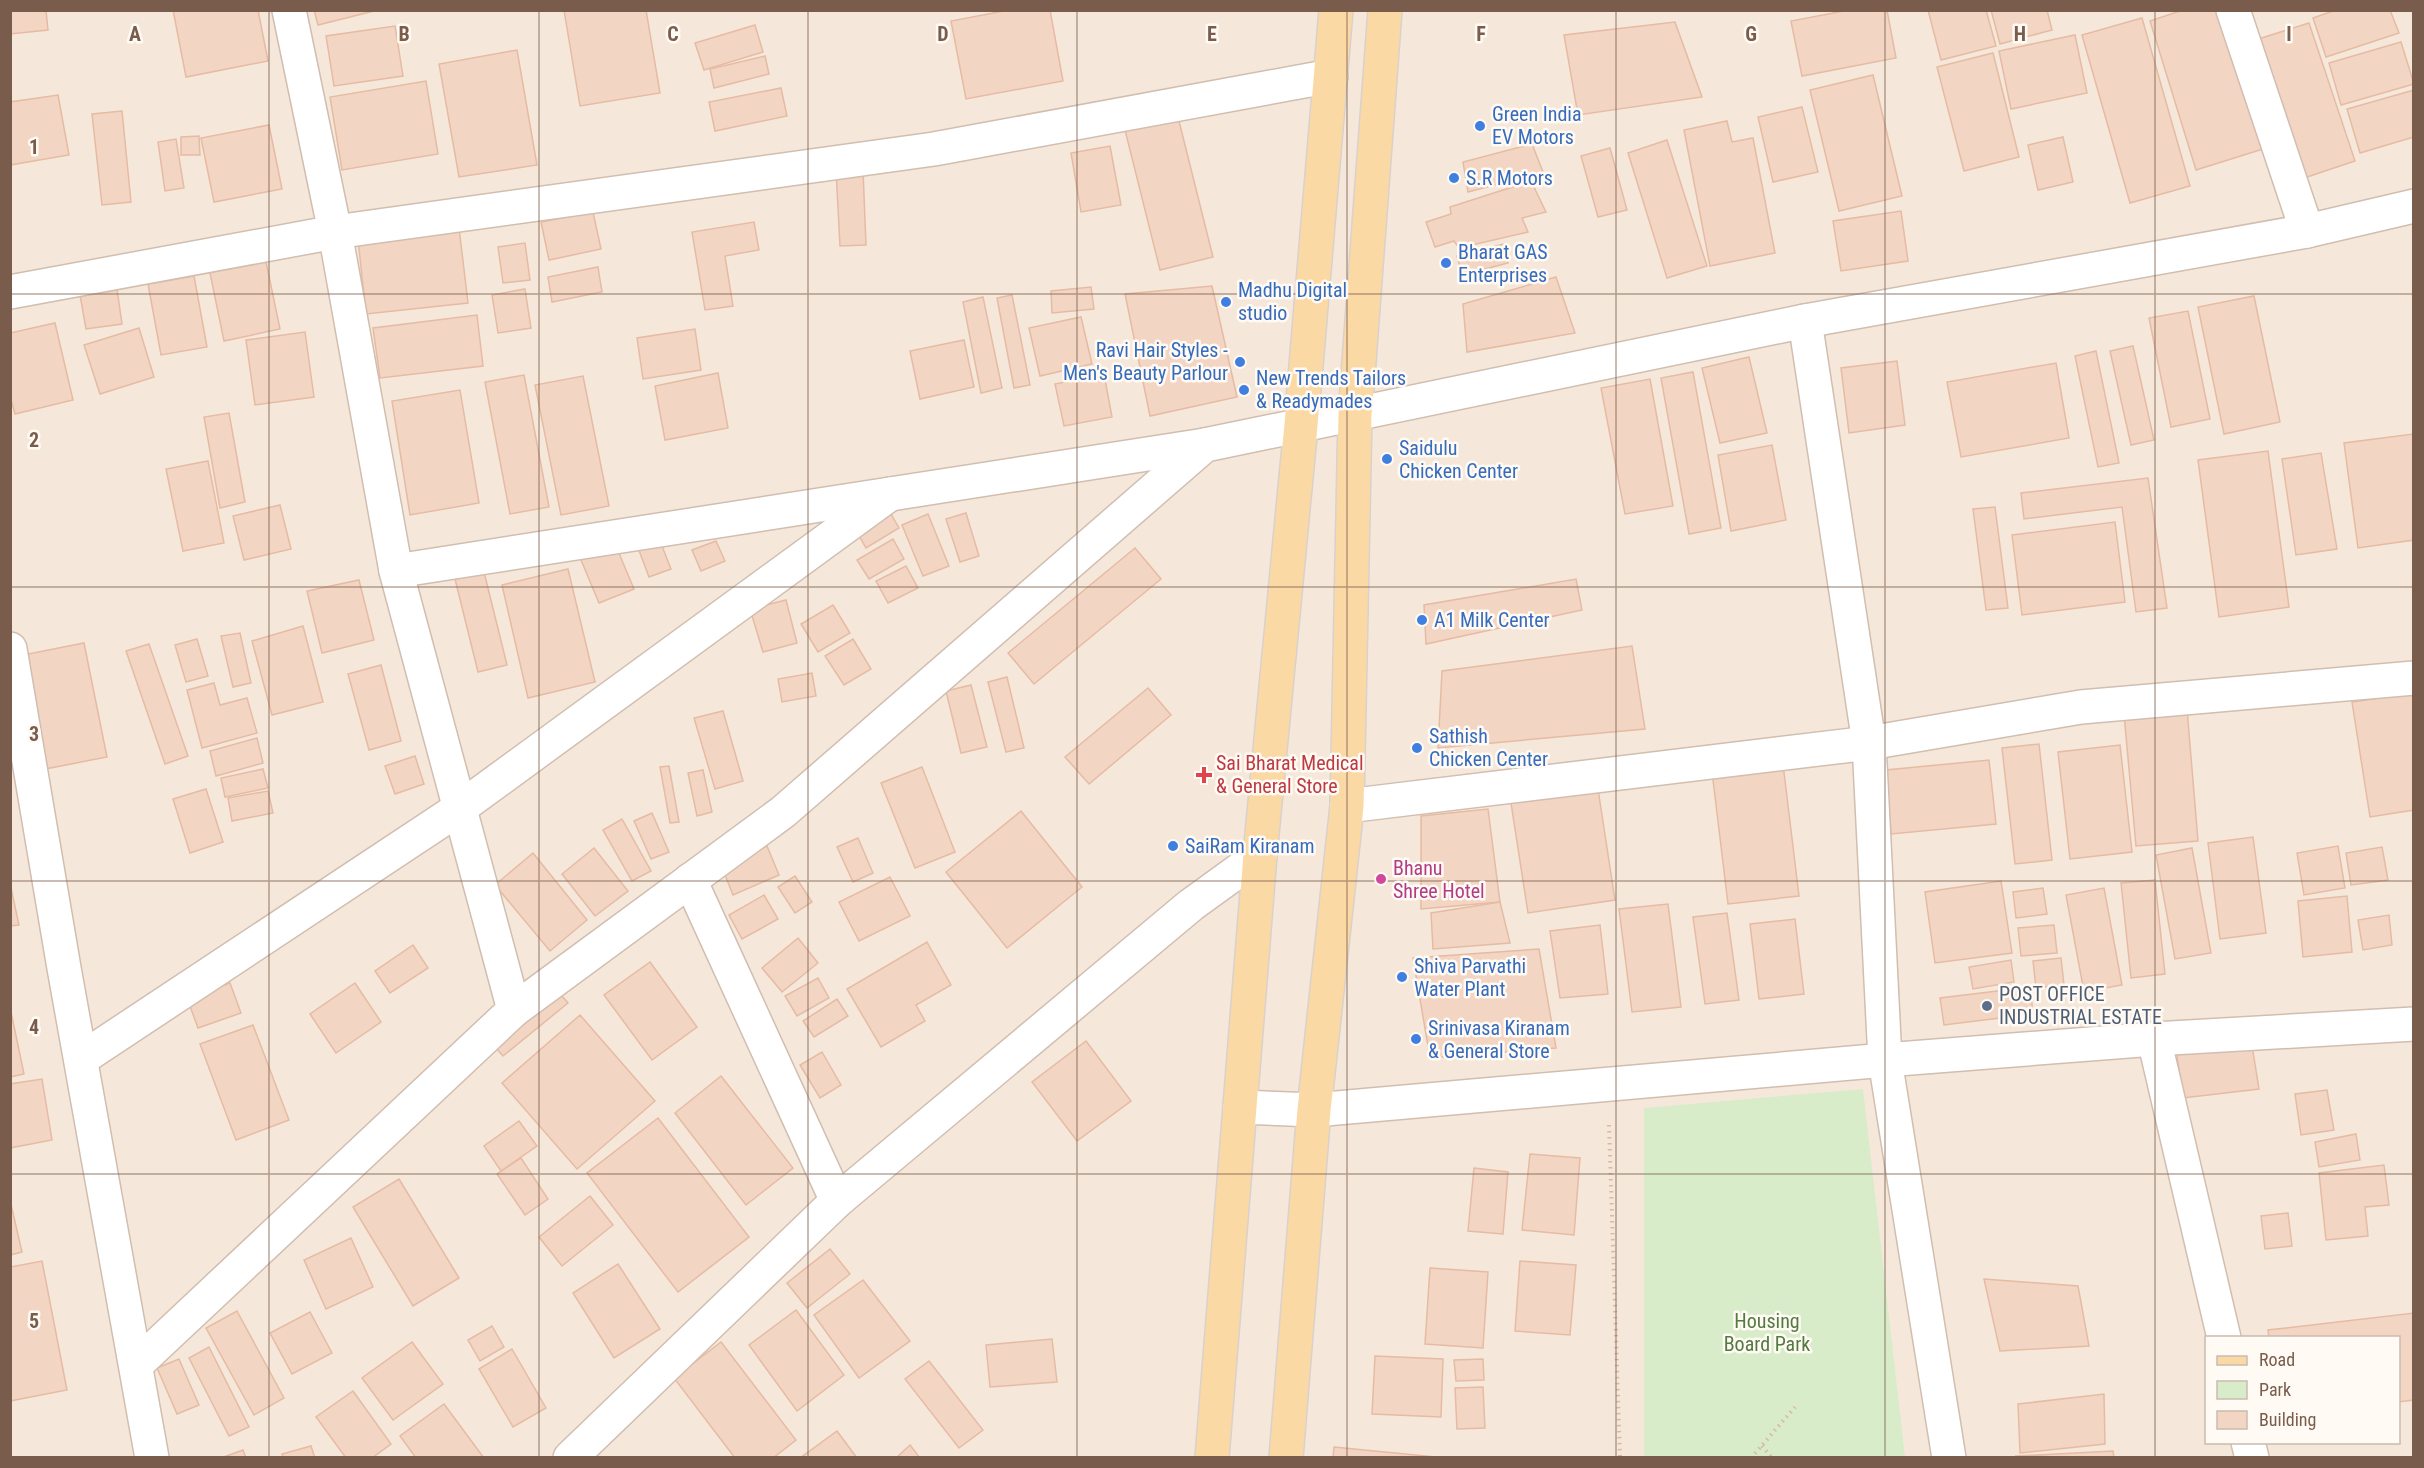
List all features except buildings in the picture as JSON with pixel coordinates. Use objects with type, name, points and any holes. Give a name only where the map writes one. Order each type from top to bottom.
[{"type":"main road","points":[[1212,1458],[1260,855],[1301,424],[1336,10]]},
{"type":"main road","points":[[1286,1458],[1314,1110],[1347,806],[1355,415],[1385,10]]},
{"type":"street","points":[[289,10],[335,232],[396,571],[514,1010]]},
{"type":"street","points":[[2233,10],[2307,231]]},
{"type":"street","points":[[10,292],[335,232],[934,149],[1331,76]]},
{"type":"street","points":[[396,571],[1205,445],[1805,321],[2307,231],[2414,206]]},
{"type":"street","points":[[1805,321],[1869,743],[1885,1060],[1949,1458]]},
{"type":"street","points":[[136,1365],[514,1010],[783,812],[1205,445]]},
{"type":"street","points":[[81,1059],[460,808],[890,494]]},
{"type":"street","points":[[11,658],[153,1458]]},
{"type":"street","points":[[1347,806],[1869,743],[2081,707],[2414,678]]},
{"type":"street","points":[[570,1458],[837,1201],[1191,905],[1260,855]]},
{"type":"street","points":[[690,880],[837,1201]]},
{"type":"street","points":[[1240,1107],[1314,1110],[1885,1060],[2154,1039],[2414,1024]]},
{"type":"street","points":[[2154,1039],[2224,1336]]},
{"type":"path","points":[[1608,1084],[1620,1458]]},
{"type":"path","points":[[1751,1458],[1795,1407]]},
{"type":"path","points":[[1762,1446],[1772,1458]]},
{"type":"shaded area","points":[[10,11],[2413,11],[2413,1457],[11,1457]]},
{"type":"green space","name":"Housing Board Park","points":[[1863,1089],[1905,1457],[1644,1457],[1644,1108]]},
{"type":"place","name":"Green India EV Motors","points":[[1480,126]]},
{"type":"place","name":"S.R Motors","points":[[1454,178]]},
{"type":"place","name":"Bharat GAS Enterprises","points":[[1446,263]]},
{"type":"place","name":"Madhu Digital studio","points":[[1226,302]]},
{"type":"place","name":"Ravi Hair Styles - Men's Beauty Parlour","points":[[1240,362]]},
{"type":"place","name":"New Trends Tailors & Readymades","points":[[1244,390]]},
{"type":"place","name":"Saidulu Chicken Center","points":[[1387,459]]},
{"type":"place","name":"A1 Milk Center","points":[[1422,620]]},
{"type":"place","name":"Sathish Chicken Center","points":[[1417,748]]},
{"type":"place","name":"Sai Bharat Medical & General Store","points":[[1204,775]]},
{"type":"place","name":"SaiRam Kiranam","points":[[1173,846]]},
{"type":"place","name":"Bhanu Shree Hotel","points":[[1381,879]]},
{"type":"place","name":"Shiva Parvathi Water Plant","points":[[1402,977]]},
{"type":"place","name":"POST OFFICE INDUSTRIAL ESTATE","points":[[1987,1006]]},
{"type":"place","name":"Srinivasa Kiranam & General Store","points":[[1416,1039]]}]
